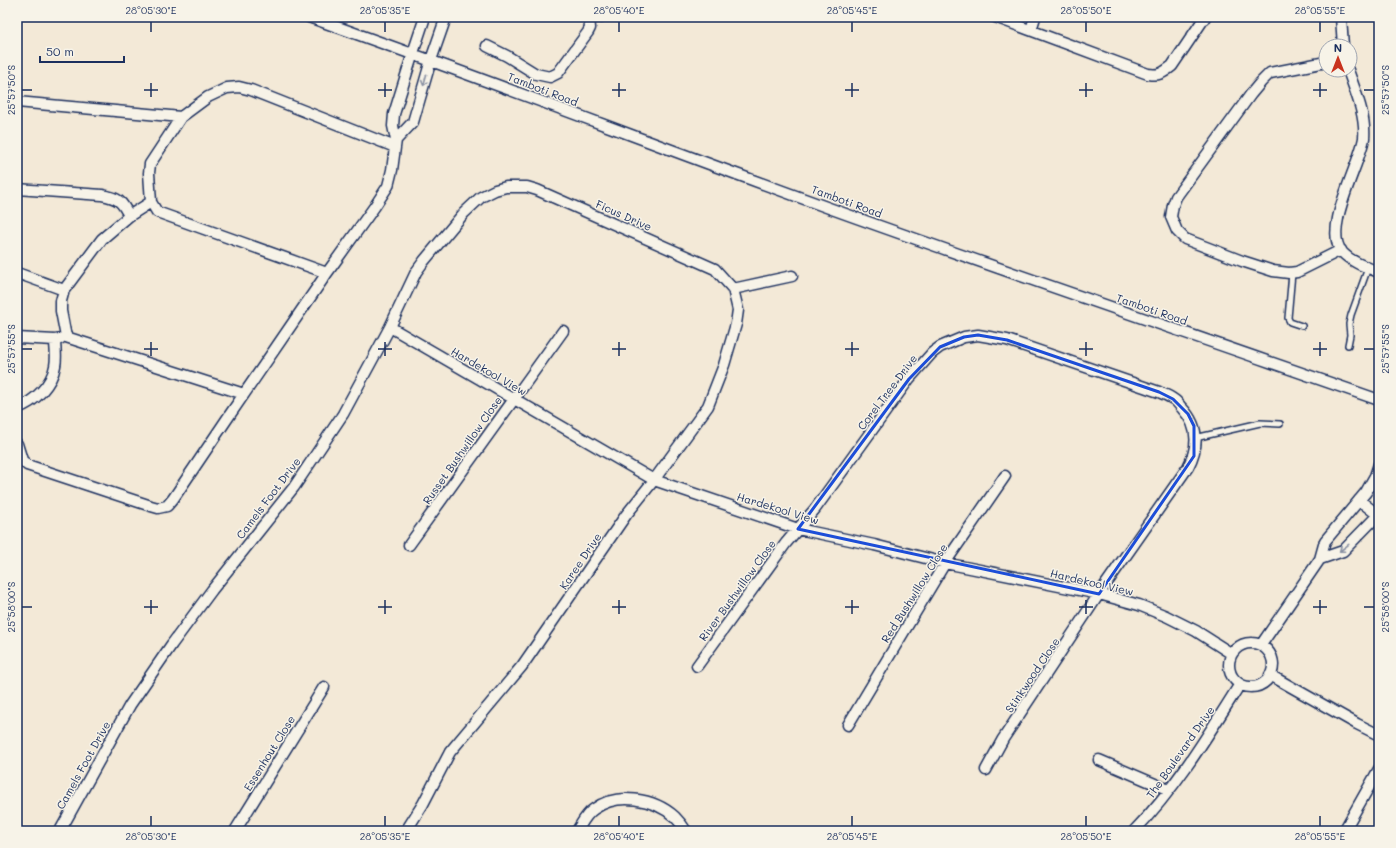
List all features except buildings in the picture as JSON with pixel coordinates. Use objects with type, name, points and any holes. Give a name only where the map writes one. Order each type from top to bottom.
[{"type":"street","name":"Tamboti Road","points":[[309,17],[413,53],[660,146],[900,233],[1379,400]]},
{"type":"street","points":[[17,444],[22,460],[27,465],[158,508],[167,506],[388,186],[396,144],[393,126],[394,114],[425,17]]},
{"type":"street","points":[[396,144],[413,122],[431,60],[446,17]]},
{"type":"street","points":[[487,46],[507,56],[536,74],[550,77],[558,73],[588,32],[590,28],[589,17]]},
{"type":"street","points":[[995,17],[1156,76],[1172,66],[1205,17]]},
{"type":"street","points":[[1031,30],[1035,17]]},
{"type":"street","points":[[1341,17],[1342,38]]},
{"type":"street","points":[[1318,64],[1270,73],[1261,82],[1176,198],[1171,211],[1171,217],[1177,231],[1185,239],[1273,271],[1292,273],[1340,250]]},
{"type":"street","points":[[1351,78],[1363,116],[1364,138],[1359,159],[1338,213],[1337,240],[1340,250],[1348,257],[1379,272]]},
{"type":"street","points":[[327,273],[163,215],[154,209],[151,202],[149,174],[150,164],[181,116],[212,95],[227,88],[239,87],[251,90],[396,144]]},
{"type":"street","points":[[17,102],[181,116]]},
{"type":"street","name":"Ficus Drive","points":[[495,190],[517,186],[538,190],[714,269],[733,290]]},
{"type":"street","points":[[17,189],[114,197],[121,201],[129,216]]},
{"type":"street","name":"Camels Foot Drive","points":[[65,829],[130,705],[172,644],[212,590],[294,487],[343,414],[390,327],[416,272],[464,213],[481,197],[495,190]]},
{"type":"street","points":[[66,338],[61,311],[61,301],[64,290],[102,239],[129,216],[151,202]]},
{"type":"street","points":[[17,273],[64,290]]},
{"type":"street","points":[[733,290],[792,276]]},
{"type":"street","name":"Karee Drive","points":[[406,831],[423,804],[450,752],[522,666],[626,515],[703,415],[712,398],[724,365],[736,324],[738,310],[733,290]]},
{"type":"street","name":"Hardekool View","points":[[390,327],[654,480],[798,529],[874,545],[945,563],[1099,594],[1139,605],[1196,631],[1232,654]]},
{"type":"street","name":"Russet Bushwillow Close","points":[[409,545],[513,398],[563,331]]},
{"type":"street","name":"Corel Tree Drive","points":[[798,529],[819,504],[909,379],[932,354],[940,347],[964,337],[978,335],[1007,340],[1173,398],[1188,414],[1194,426],[1196,447],[1194,456],[1188,467],[1099,594]]},
{"type":"street","points":[[17,338],[55,340],[66,338],[244,394]]},
{"type":"street","points":[[17,408],[31,401],[38,395],[52,376],[55,366],[55,340]]},
{"type":"street","points":[[1261,645],[1320,559],[1325,541],[1366,492],[1378,468]]},
{"type":"street","name":"Red Bushwillow Close","points":[[848,725],[945,563],[1005,476]]},
{"type":"street","points":[[1320,559],[1343,551],[1379,514],[1359,500]]},
{"type":"street","name":"River Bushwillow Close","points":[[697,666],[786,543],[798,529]]},
{"type":"street","name":"Stinkwood Close","points":[[986,770],[1003,739],[1099,594]]},
{"type":"street","points":[[1246,643],[1261,645],[1271,655],[1273,669],[1266,681],[1260,685],[1253,687],[1240,684],[1233,678],[1230,672],[1229,664],[1232,654],[1239,646],[1246,643]]},
{"type":"street","points":[[1270,675],[1379,735]]},
{"type":"street","name":"The Boulevard Drive","points":[[1134,831],[1152,813],[1198,749],[1240,684]]},
{"type":"street","name":"Essenhout Close","points":[[235,831],[324,687]]},
{"type":"street","points":[[1099,760],[1168,790]]},
{"type":"street","points":[[1344,831],[1379,769]]},
{"type":"street","points":[[577,831],[594,808],[610,800],[620,799],[639,800],[667,810],[680,822],[686,831]]},
{"type":"lane","points":[[1348,345],[1351,315],[1368,268]]},
{"type":"lane","points":[[1292,273],[1288,318],[1290,322],[1302,326]]},
{"type":"lane","points":[[1196,438],[1260,423],[1280,424]]},
{"type":"highlighted area","points":[[978,335],[1007,340],[1159,392],[1173,399],[1188,414],[1194,426],[1194,456],[1099,594],[798,529],[909,379],[940,347],[964,337]]}]
